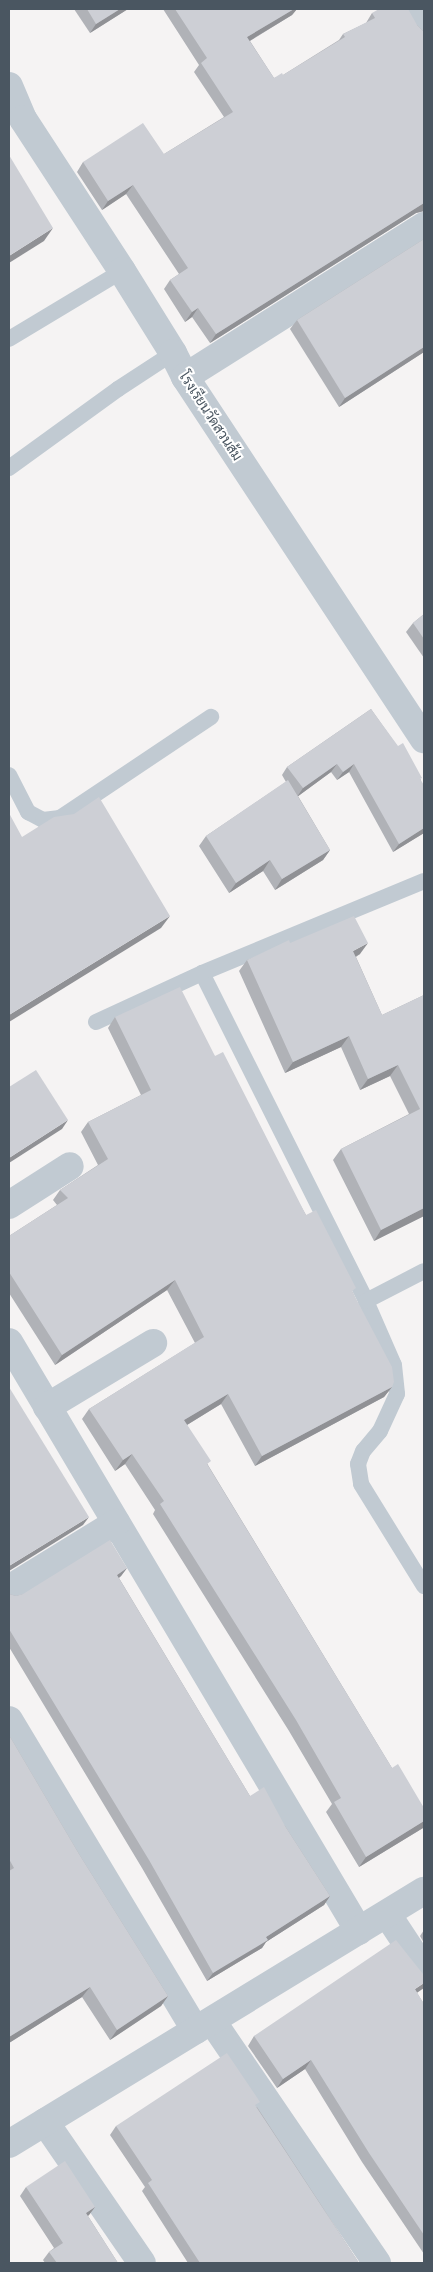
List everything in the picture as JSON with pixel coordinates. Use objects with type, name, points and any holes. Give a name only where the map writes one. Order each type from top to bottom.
[{"type":"street","points":[[414,9],[424,26]]},
{"type":"street","name":"โรงเรียนวัดสวนส้ม","points":[[9,86],[23,119],[173,352],[185,377],[424,739]]},
{"type":"street","points":[[185,377],[424,226]]},
{"type":"street","points":[[9,1205],[70,1166]]},
{"type":"street","points":[[9,1342],[360,1931]]},
{"type":"street","points":[[47,1407],[153,1343]]},
{"type":"street","points":[[9,1589],[116,1523]]},
{"type":"street","points":[[9,1720],[204,2025],[377,2263]]},
{"type":"street","points":[[9,2144],[424,1891]]},
{"type":"street","points":[[387,1914],[424,1970]]},
{"type":"street","points":[[45,2122],[142,2263]]},
{"type":"lane","points":[[9,339],[122,271]]},
{"type":"lane","points":[[9,468],[118,389],[173,352]]},
{"type":"lane","points":[[9,775],[28,812],[44,820],[60,818],[211,717]]},
{"type":"lane","points":[[96,1022],[202,973],[424,881]]},
{"type":"lane","points":[[202,973],[366,1301],[394,1365],[397,1394],[380,1431],[363,1451],[358,1464],[361,1484],[424,1586]]},
{"type":"lane","points":[[366,1301],[424,1271]]},
{"type":"building","points":[[87,9],[120,9],[96,24]]},
{"type":"building","points":[[175,9],[294,9],[247,37],[274,78],[282,73],[283,75],[345,37],[343,34],[375,18],[372,13],[379,9],[408,9],[417,25],[424,32],[424,203],[216,334],[198,308],[192,312],[170,280],[188,268],[133,185],[108,201],[83,162],[143,123],[164,154],[233,112],[201,63],[207,58]]},
{"type":"building","points":[[9,155],[53,228],[9,256]]},
{"type":"building","points":[[424,239],[424,347],[345,398],[297,320]]},
{"type":"building","points":[[424,614],[424,639],[413,623]]},
{"type":"building","points":[[371,709],[398,746],[403,743],[424,785],[424,828],[399,844],[354,764],[343,772],[337,764],[303,788],[287,767]]},
{"type":"building","points":[[288,780],[330,850],[282,879],[270,860],[236,883],[206,836]]},
{"type":"building","points":[[99,797],[170,916],[9,1015],[9,813],[22,837],[54,817],[74,814]]},
{"type":"building","points":[[354,916],[368,943],[353,951],[382,1015],[424,995],[424,1208],[381,1230],[341,1149],[420,1109],[398,1065],[368,1079],[349,1036],[293,1062],[247,960],[289,940],[290,943]]},
{"type":"building","points":[[180,987],[215,1056],[223,1052],[306,1215],[316,1210],[356,1288],[352,1291],[392,1367],[394,1382],[392,1387],[262,1456],[228,1394],[184,1420],[211,1461],[207,1464],[392,1768],[398,1764],[424,1808],[424,1821],[366,1857],[334,1802],[341,1798],[296,1720],[160,1504],[164,1501],[132,1454],[123,1460],[89,1409],[204,1337],[175,1280],[62,1355],[9,1272],[9,1236],[68,1198],[60,1190],[108,1159],[88,1122],[151,1090],[115,1017]]},
{"type":"building","points":[[36,1070],[68,1120],[9,1158],[9,1087]]},
{"type":"building","points":[[9,1387],[89,1517],[9,1566]]},
{"type":"building","points":[[110,1540],[127,1568],[117,1575],[250,1796],[264,1787],[285,1826],[330,1896],[266,1937],[268,1940],[213,1973],[149,1860],[9,1629],[9,1594],[16,1596],[23,1594]]},
{"type":"building","points":[[9,1735],[79,1854],[168,1996],[117,2030],[90,1987],[9,2037],[9,1871],[14,1868],[9,1859]]},
{"type":"building","points":[[396,1940],[424,1975],[424,1983],[415,1989],[424,2004],[424,2235],[369,2153],[311,2060],[283,2079],[254,2036]]},
{"type":"building","points":[[227,2053],[260,2102],[255,2105],[359,2263],[200,2263],[148,2183],[152,2180],[116,2126]]},
{"type":"building","points":[[65,2161],[95,2207],[86,2213],[118,2263],[57,2263],[49,2252],[63,2243],[26,2187]]}]
